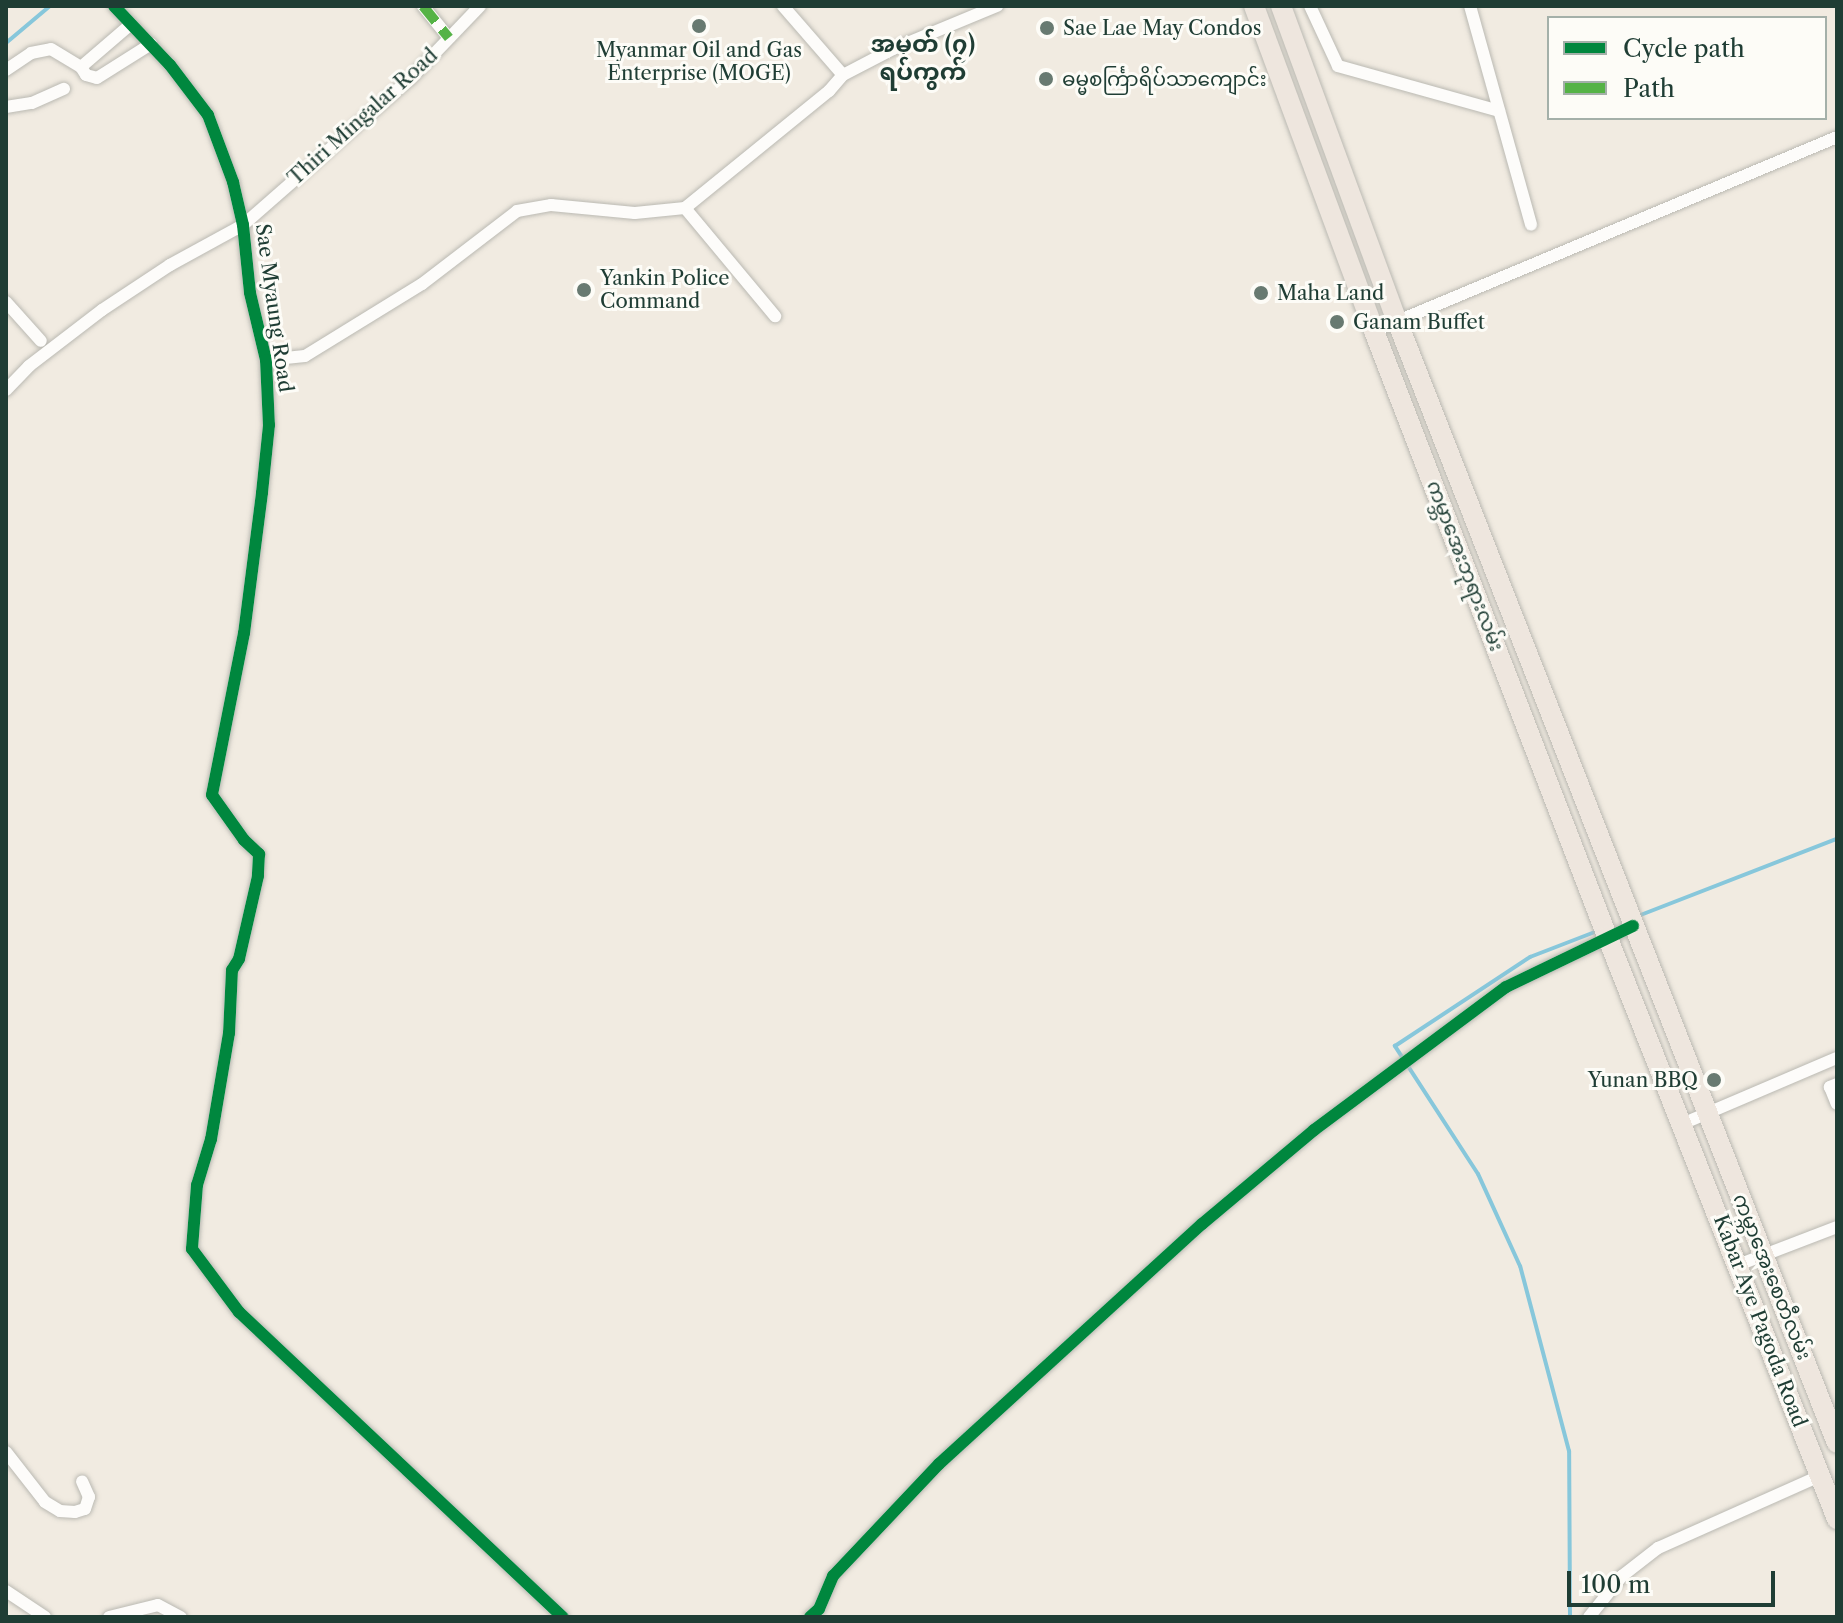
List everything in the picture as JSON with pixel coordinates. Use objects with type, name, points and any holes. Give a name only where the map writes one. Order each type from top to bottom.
[{"type":"main road","name":"ကမ္ဘာအေးဘုရားလမ်း","points":[[1254,6],[1374,331],[1682,1124]]},
{"type":"main road","name":"ကမ္ဘာအေးဘုရားလမ်း","points":[[1281,6],[1397,321],[1705,1111]]},
{"type":"main road","points":[[1581,869],[1607,859]]},
{"type":"main road","name":"ကမ္ဘာအေးစေတီလမ်း","points":[[1705,1111],[1837,1443]]},
{"type":"main road","name":"Kabar Aye Pagoda Road","points":[[1682,1124],[1837,1519]]},
{"type":"street","name":"Sae Myaung Road","points":[[114,6],[151,44],[208,115],[233,182],[243,225],[250,293],[266,360],[269,425],[262,493],[244,633],[212,795],[259,854],[258,876],[239,959],[232,970],[229,1033],[211,1139],[197,1185],[192,1249],[239,1312],[563,1617]]},
{"type":"street","points":[[423,6],[449,38]]},
{"type":"street","name":"Thiri Mingalar Road","points":[[6,390],[29,366],[102,310],[170,265],[243,225],[410,79],[480,6]]},
{"type":"street","points":[[783,6],[843,75]]},
{"type":"street","points":[[266,360],[305,356],[422,284],[517,211],[551,205],[635,213],[685,208],[829,91],[843,75],[893,49],[997,6]]},
{"type":"street","points":[[1310,6],[1338,66],[1499,111]]},
{"type":"street","points":[[1470,6],[1531,225]]},
{"type":"street","points":[[81,67],[131,24]]},
{"type":"street","points":[[6,70],[31,53],[51,49],[81,67],[86,75],[97,78],[151,44]]},
{"type":"street","points":[[6,107],[32,103],[64,89]]},
{"type":"street","points":[[1374,331],[1837,137]]},
{"type":"street","points":[[685,208],[775,316]]},
{"type":"street","points":[[6,302],[41,341]]},
{"type":"street","points":[[819,1614],[833,1576],[939,1464],[1202,1224],[1314,1130],[1506,987],[1607,936],[1631,920]]},
{"type":"street","points":[[1682,1124],[1705,1111],[1837,1058]]},
{"type":"street","points":[[1837,1084],[1830,1087],[1837,1104]]},
{"type":"street","points":[[1738,1265],[1837,1227]]},
{"type":"street","points":[[6,1452],[45,1502],[60,1511],[85,1509],[89,1497],[82,1481]]},
{"type":"street","points":[[1589,1617],[1622,1576],[1658,1548],[1820,1476]]},
{"type":"street","points":[[6,1591],[45,1617]]},
{"type":"street","points":[[109,1617],[158,1605],[181,1617]]},
{"type":"waterway","points":[[6,43],[50,6]]},
{"type":"waterway","points":[[1638,916],[1837,839]]},
{"type":"waterway","points":[[1570,1617],[1569,1451],[1520,1266],[1478,1174],[1395,1046],[1530,957],[1600,930]]},
{"type":"marked path","points":[[423,6],[449,38]]},
{"type":"cycle path","points":[[114,6],[170,65],[208,115],[233,182],[243,225],[250,293],[266,360],[269,425],[262,493],[244,633],[212,795],[244,840],[259,854],[258,876],[239,959],[232,970],[229,1033],[211,1139],[197,1185],[192,1249],[239,1312],[563,1617]]},
{"type":"cycle path","points":[[810,1617],[819,1609],[833,1576],[939,1464],[1202,1224],[1314,1130],[1506,987],[1633,926]]},
{"type":"place","name":"Myanmar Oil and Gas Enterprise (MOGE)","points":[[699,26]]},
{"type":"place","name":"Sae Lae May Condos","points":[[1047,28]]},
{"type":"place","name":"ဓမ္မစင်္ကြာရိပ်သာကျောင်း","points":[[1046,79]]},
{"type":"place","name":"Yankin Police Command","points":[[584,290]]},
{"type":"place","name":"Maha Land","points":[[1261,293]]},
{"type":"place","name":"Ganam Buffet","points":[[1337,322]]},
{"type":"place","name":"Yunan BBQ","points":[[1714,1080]]},
{"type":"district","name":"အမှတ် (၇) ရပ်ကွက်","points":[[923,58]]}]
